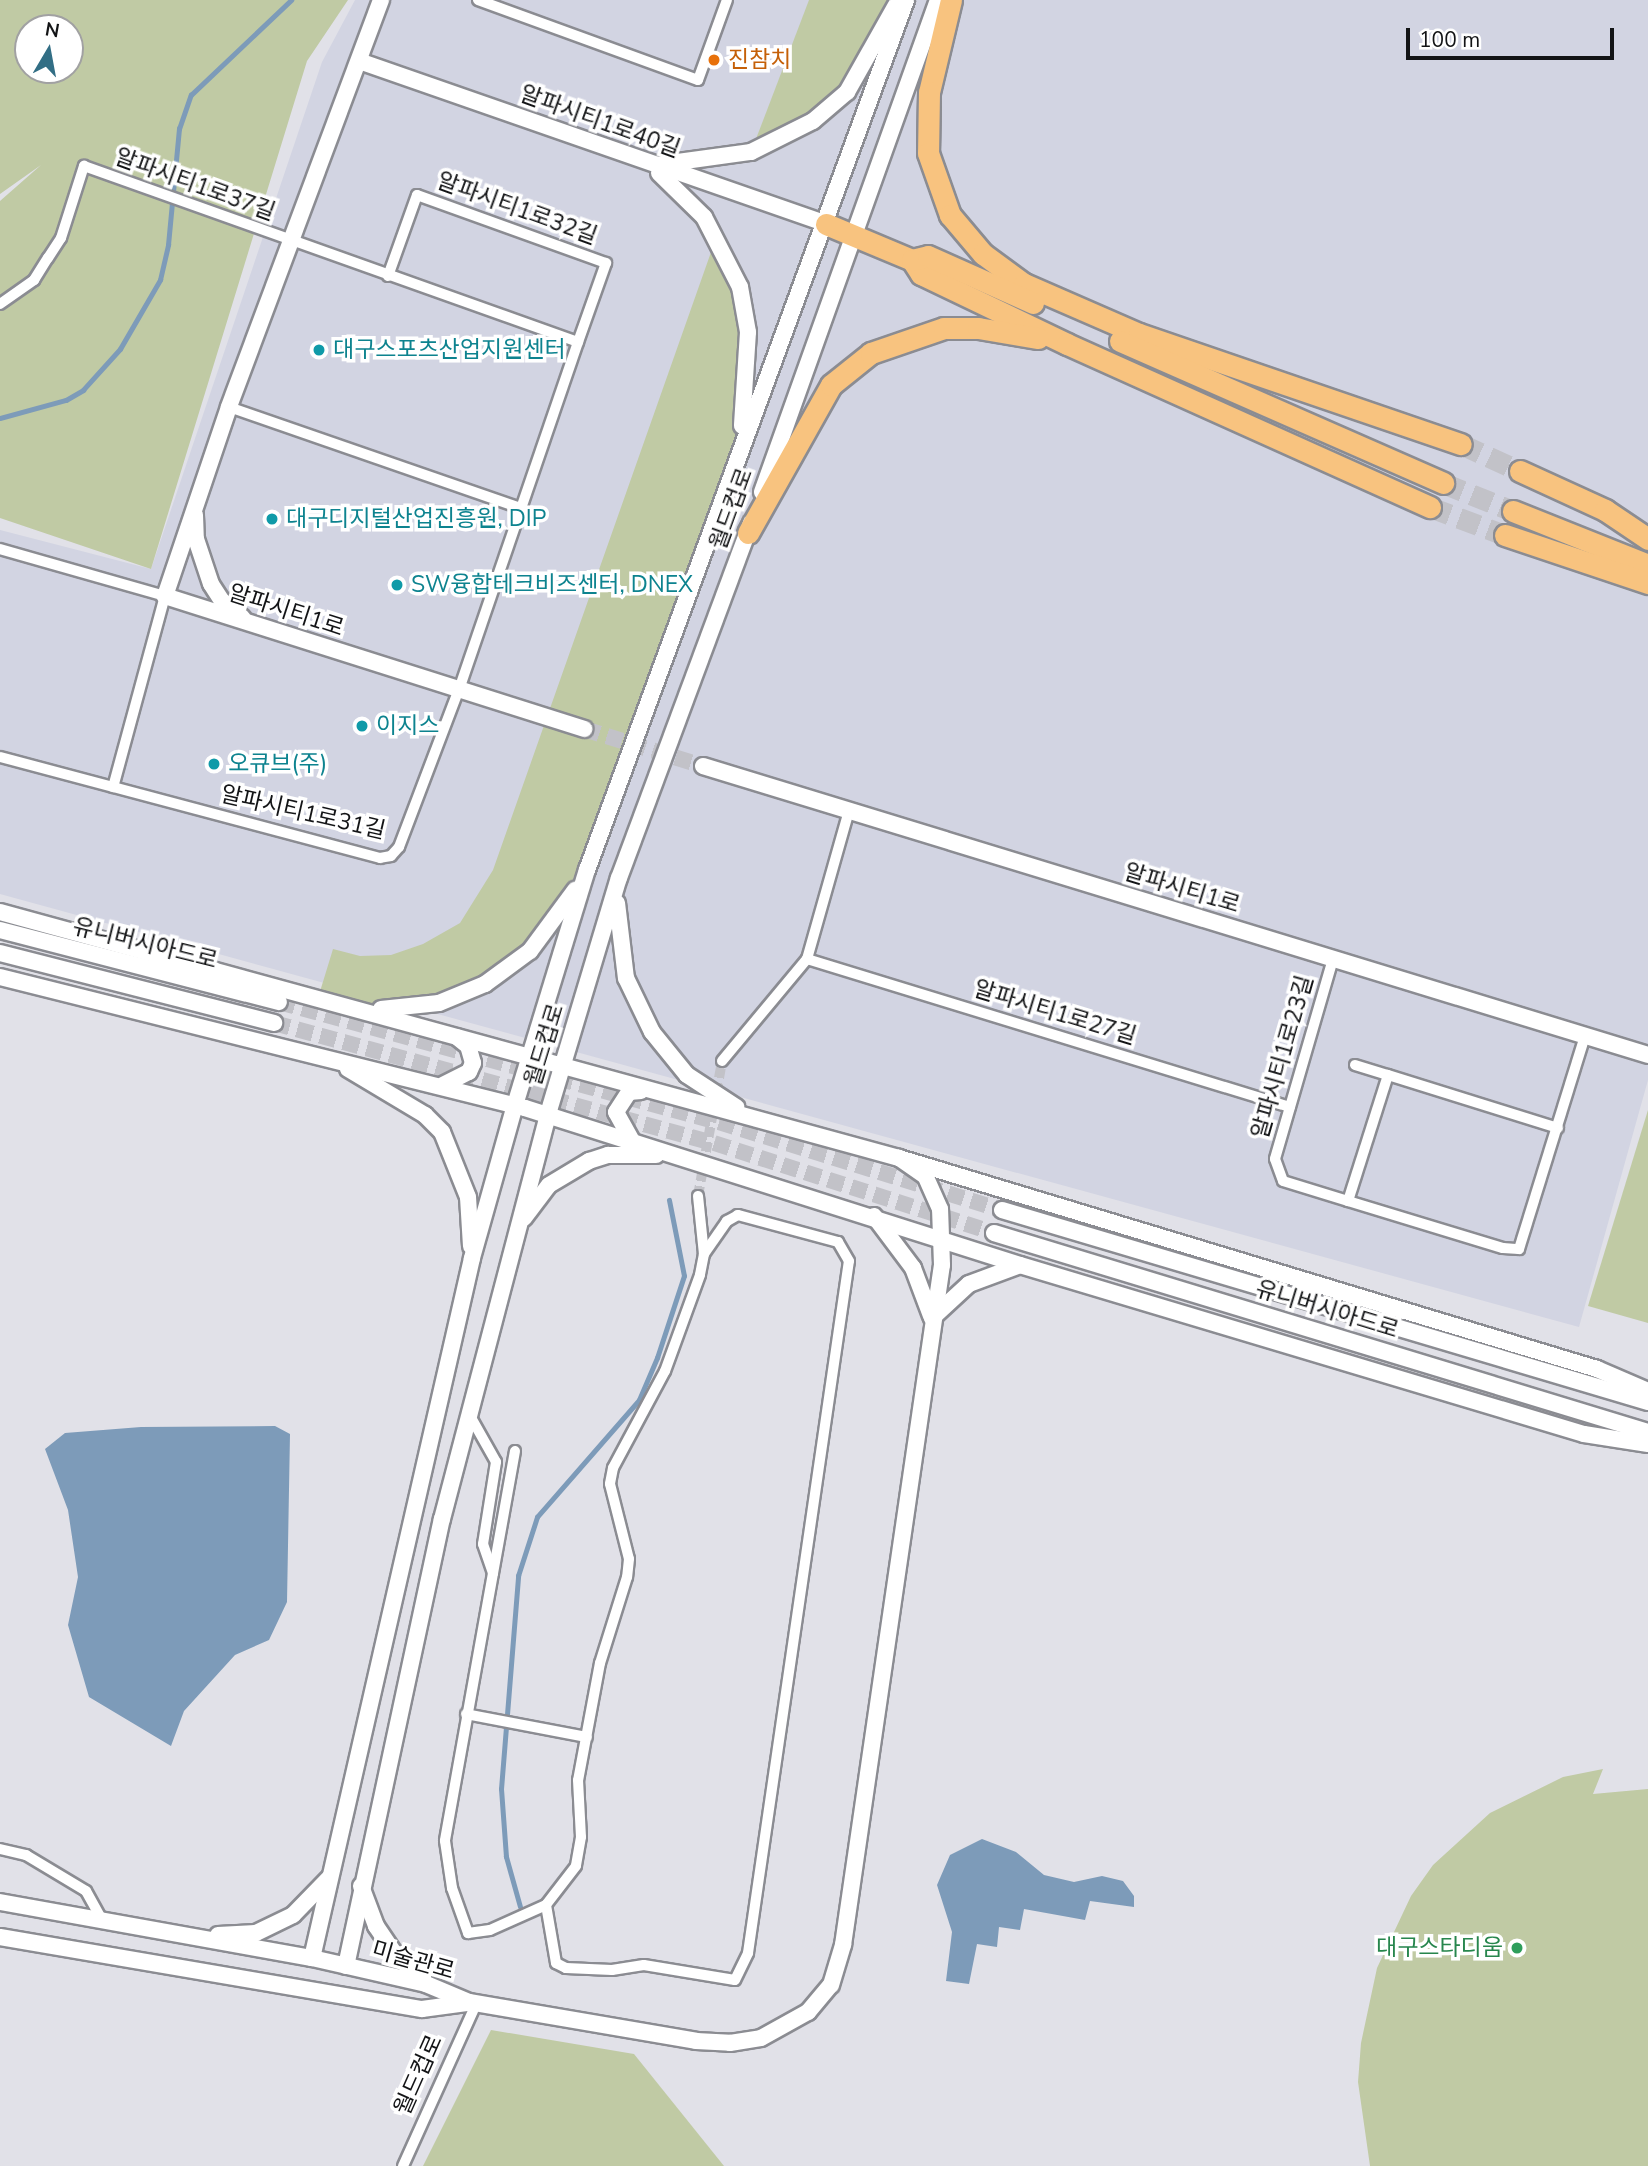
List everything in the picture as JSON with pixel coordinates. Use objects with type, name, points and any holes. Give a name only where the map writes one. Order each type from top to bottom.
[{"type":"highway","points":[[951,0],[929,92],[929,153],[950,215],[991,262],[1024,284],[1139,334],[1461,444]]},
{"type":"highway","points":[[826,224],[912,260],[921,274],[1067,344],[1430,507]]},
{"type":"highway","points":[[912,260],[928,256],[1443,483]]},
{"type":"highway","points":[[748,533],[831,385],[871,353],[924,331],[953,327],[1067,344]]},
{"type":"highway","points":[[1520,471],[1605,510],[1648,539]]},
{"type":"highway","points":[[1513,512],[1648,565]]},
{"type":"highway","points":[[1505,535],[1648,583]]},
{"type":"main road","points":[[165,596],[229,407],[381,0]]},
{"type":"main road","points":[[642,162],[674,165],[731,157],[769,146],[813,121],[848,92],[899,0]]},
{"type":"main road","name":"월드컵로","points":[[472,1258],[515,1105],[587,870],[906,0]]},
{"type":"main road","name":"월드컵로","points":[[346,1966],[361,1884],[460,1446],[515,1232],[562,1067],[619,878],[748,533],[938,0]]},
{"type":"main road","name":"알파시티1로40길","points":[[359,61],[826,224]]},
{"type":"main road","points":[[642,162],[672,181],[704,217],[740,288],[748,332],[741,445]]},
{"type":"main road","points":[[195,502],[196,540],[211,584],[222,601],[249,623]]},
{"type":"main road","name":"알파시티1로","points":[[165,596],[584,729]]},
{"type":"main road","name":"알파시티1로","points":[[703,766],[1648,1055]]},
{"type":"main road","points":[[343,1004],[415,1009],[485,984],[545,934],[587,870]]},
{"type":"main road","points":[[619,878],[621,959],[643,1015],[667,1055],[687,1075],[753,1117]]},
{"type":"main road","points":[[0,912],[899,1158],[1597,1369],[1648,1391]]},
{"type":"main road","name":"유니버시아드로","points":[[0,930],[279,1002]]},
{"type":"main road","name":"유니버시아드로","points":[[0,953],[274,1023]]},
{"type":"main road","points":[[0,977],[443,1085],[548,1114],[690,1156],[1020,1265],[1584,1434],[1648,1444]]},
{"type":"main road","points":[[443,1085],[469,1072],[473,1063],[468,1046],[455,1035]]},
{"type":"main road","points":[[312,1958],[472,1258],[468,1197],[442,1132],[408,1103],[334,1060]]},
{"type":"main road","points":[[632,1141],[616,1112],[629,1092],[647,1091]]},
{"type":"main road","points":[[515,1232],[549,1185],[589,1161],[629,1154],[690,1156]]},
{"type":"main road","points":[[473,2003],[730,2043],[761,2038],[788,2025],[808,2012],[831,1985],[844,1945],[944,1238],[940,1209],[925,1176],[899,1158]]},
{"type":"main road","name":"유니버시아드로","points":[[1002,1210],[1648,1402]]},
{"type":"main road","points":[[874,1216],[913,1268],[932,1318]]},
{"type":"main road","name":"유니버시아드로","points":[[994,1233],[1648,1432]]},
{"type":"main road","points":[[932,1318],[969,1284],[1020,1265]]},
{"type":"main road","points":[[151,1929],[212,1935],[256,1933],[293,1915],[330,1878]]},
{"type":"main road","points":[[361,1884],[382,1935],[426,1984]]},
{"type":"main road","name":"미술관로","points":[[0,1902],[312,1958],[426,1984],[473,2003]]},
{"type":"main road","name":"미술관로","points":[[0,1937],[422,2009],[473,2003]]},
{"type":"street","points":[[478,0],[698,80],[727,0]]},
{"type":"street","name":"알파시티1로37길","points":[[0,304],[34,280],[61,238],[84,166],[290,243]]},
{"type":"street","name":"알파시티1로32길","points":[[388,276],[417,195],[606,263],[459,690]]},
{"type":"street","points":[[290,243],[578,342]]},
{"type":"street","points":[[229,407],[520,508]]},
{"type":"street","points":[[0,549],[165,596],[113,787]]},
{"type":"street","name":"알파시티1로31길","points":[[0,757],[380,858],[391,856],[399,847],[459,690]]},
{"type":"street","points":[[722,1061],[807,959],[849,811]]},
{"type":"street","name":"알파시티1로27길","points":[[807,959],[1290,1107]]},
{"type":"street","name":"알파시티1로23길","points":[[1333,959],[1275,1159],[1277,1171],[1283,1181],[1348,1201],[1503,1248],[1519,1249],[1585,1036]]},
{"type":"street","points":[[1355,1065],[1558,1128]]},
{"type":"street","points":[[1348,1201],[1388,1075]]},
{"type":"street","points":[[698,1196],[704,1254]]},
{"type":"street","points":[[515,1451],[445,1841],[452,1888],[468,1933],[490,1930],[546,1905],[576,1866],[580,1837],[578,1780],[600,1663],[628,1577],[629,1559],[611,1502],[613,1468],[665,1371],[689,1311],[704,1254],[727,1221],[738,1215],[838,1242],[846,1250],[849,1261],[745,1966],[735,1980],[644,1965],[612,1970],[566,1968],[556,1963],[546,1905]]},
{"type":"street","points":[[469,1411],[478,1433],[496,1462],[483,1544],[493,1573]]},
{"type":"street","points":[[460,1446],[478,1433]]},
{"type":"street","points":[[466,1714],[587,1737]]},
{"type":"street","points":[[0,1849],[26,1855],[86,1891],[102,1920]]},
{"type":"street","name":"월드컵로","points":[[402,2166],[473,2003]]},
{"type":"shaded area","points":[[355,0],[1648,0],[1648,1080],[1579,1327],[0,894],[0,530],[151,569],[322,62]]},
{"type":"green space","points":[[0,0],[348,0],[307,61],[151,569],[0,518],[0,201],[41,165],[0,194]]},
{"type":"green space","points":[[809,0],[899,0],[847,92],[751,152]]},
{"type":"green space","points":[[716,238],[740,287],[743,425],[587,870],[563,909],[485,984],[380,1009],[318,998],[333,949],[360,956],[391,955],[423,944],[460,923],[493,870]]},
{"type":"green space","points":[[1648,1110],[1648,1323],[1588,1306]]},
{"type":"green space","name":"대구스타디움","points":[[1603,1769],[1593,1794],[1648,1789],[1648,2166],[1370,2166],[1358,2082],[1361,2043],[1377,1968],[1411,1896],[1433,1865],[1490,1813],[1563,1777]]},
{"type":"green space","points":[[491,2030],[634,2054],[724,2166],[423,2166]]},
{"type":"water","points":[[275,1426],[290,1434],[287,1602],[269,1640],[235,1655],[184,1711],[171,1746],[89,1697],[68,1625],[78,1577],[68,1510],[45,1449],[65,1433],[141,1427]]},
{"type":"water","points":[[982,1839],[1016,1852],[1044,1875],[1074,1882],[1102,1876],[1123,1881],[1134,1896],[1134,1907],[1090,1901],[1085,1920],[1024,1909],[1020,1930],[999,1927],[997,1947],[977,1944],[969,1984],[946,1981],[952,1932],[937,1885],[950,1855]]},
{"type":"waterway","points":[[0,418],[66,400],[83,390],[120,349],[160,280],[168,245],[179,129],[191,95],[291,0]]},
{"type":"waterway","points":[[520,1907],[506,1857],[501,1789],[518,1576],[537,1517],[639,1400],[657,1358],[684,1276],[669,1200]]},
{"type":"tunnel","points":[[1461,444],[1520,471]]},
{"type":"tunnel","points":[[1443,483],[1513,511]]},
{"type":"tunnel","points":[[1430,507],[1505,535]]},
{"type":"tunnel","points":[[584,729],[703,766]]},
{"type":"tunnel","points":[[279,1002],[719,1122],[1002,1210]]},
{"type":"tunnel","points":[[274,1023],[714,1143],[994,1233]]},
{"type":"tunnel","points":[[698,1196],[722,1061]]},
{"type":"place","name":"진참치","points":[[714,60]]},
{"type":"place","name":"대구스포츠산업지원센터","points":[[319,350]]},
{"type":"place","name":"대구디지털산업진흥원, DIP","points":[[272,519]]},
{"type":"place","name":"SW융합테크비즈센터, DNEX","points":[[397,585]]},
{"type":"place","name":"이지스","points":[[362,726]]},
{"type":"place","name":"오큐브(주)","points":[[214,764]]},
{"type":"place","name":"대구스타디움","points":[[1517,1948]]}]
